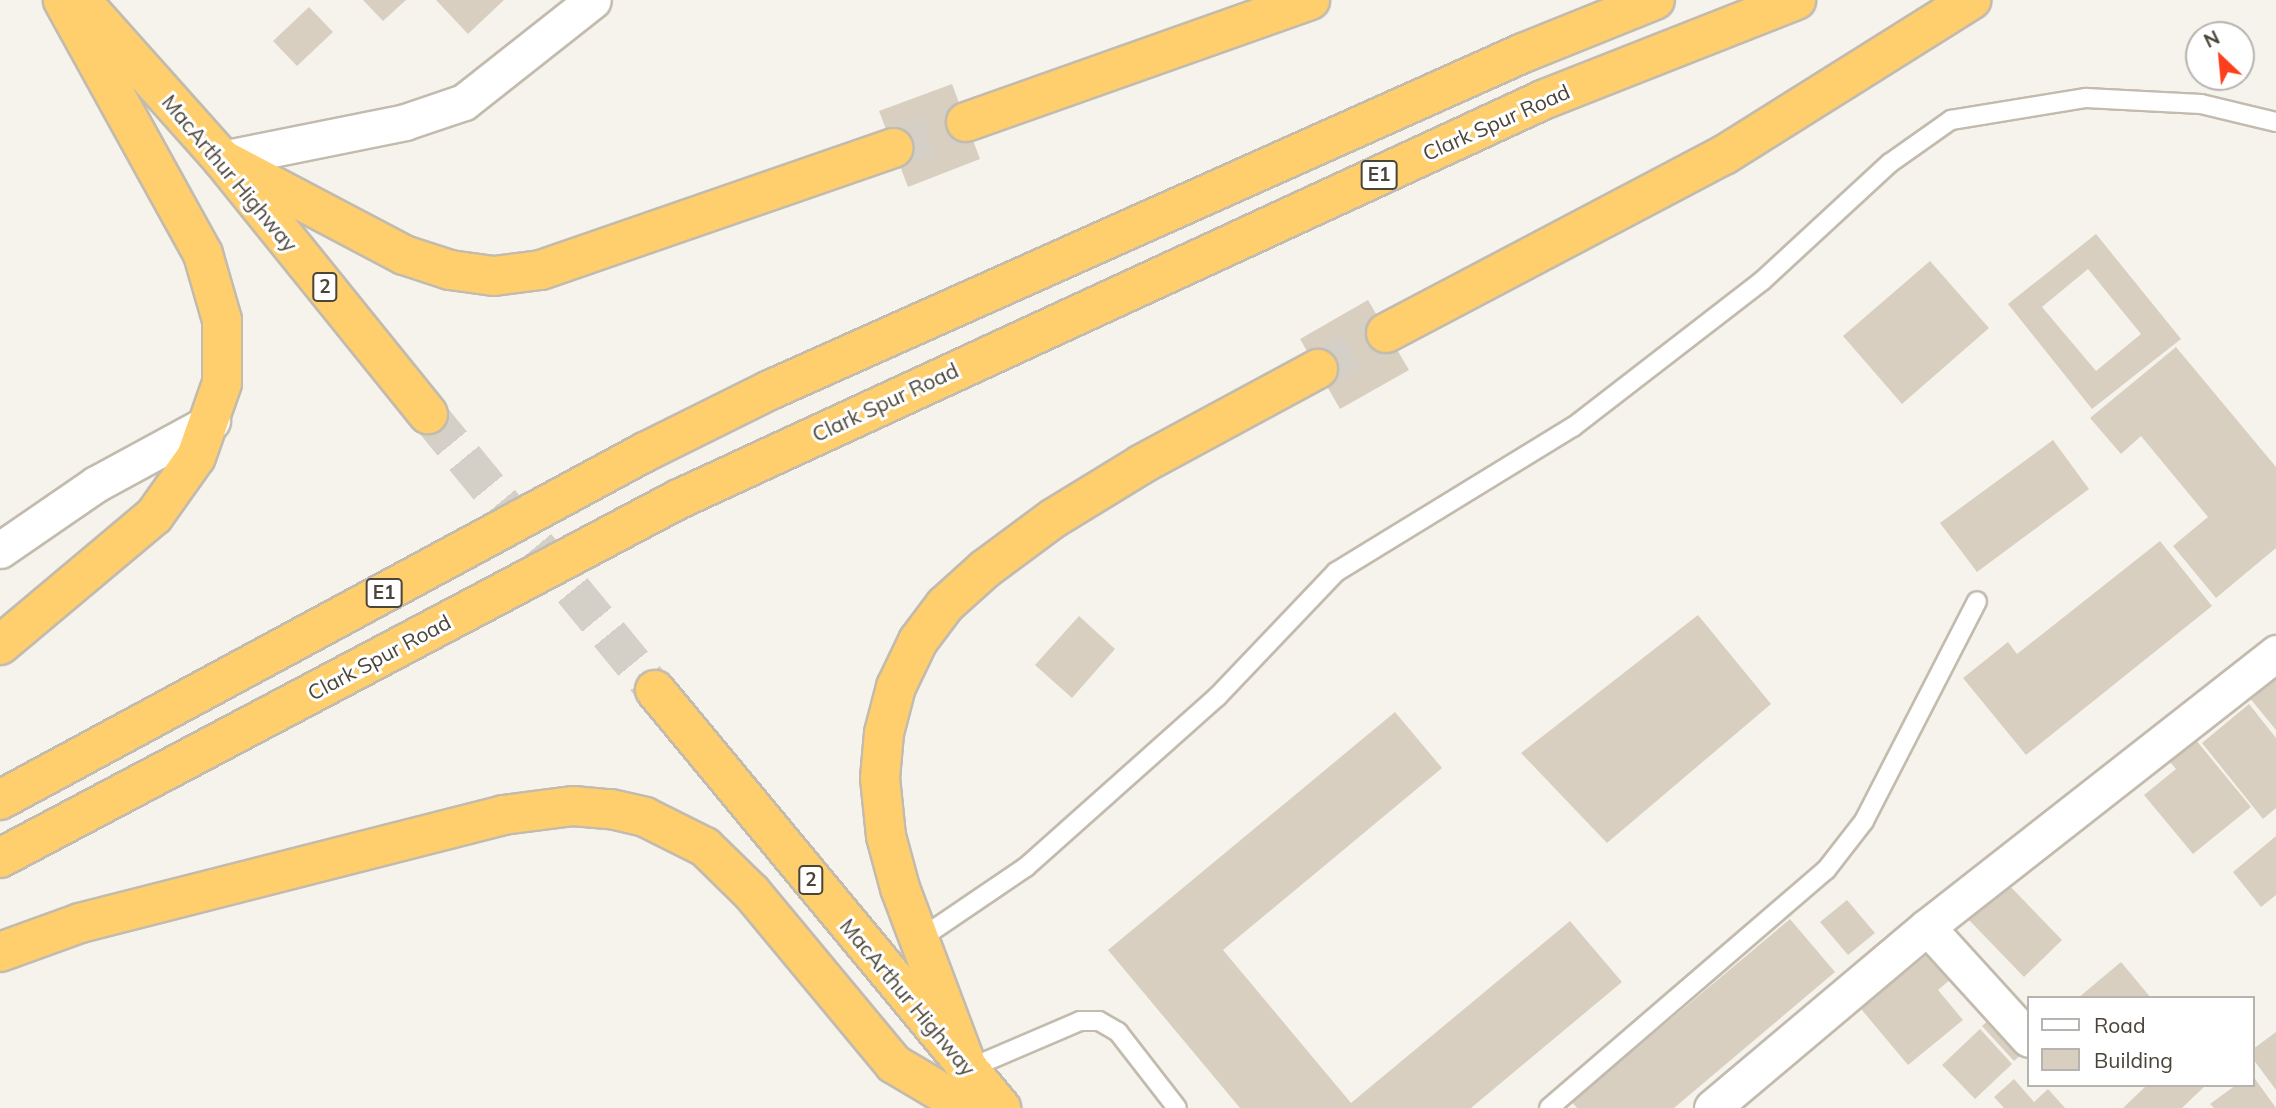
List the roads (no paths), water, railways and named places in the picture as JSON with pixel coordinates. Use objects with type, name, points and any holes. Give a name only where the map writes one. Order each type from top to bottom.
[{"type":"highway","points":[[0,645],[154,516],[197,457],[212,421],[222,383],[222,320],[203,254],[63,0]]},
{"type":"highway","name":"MacArthur Highway","points":[[81,0],[222,159],[428,414]]},
{"type":"highway","points":[[966,122],[1310,0]]},
{"type":"highway","name":"E1","points":[[0,800],[646,452],[770,390],[1511,59],[1655,0]]},
{"type":"highway","name":"Clark Spur Road","points":[[0,858],[691,493],[1545,99],[1796,0]]},
{"type":"highway","points":[[1387,333],[1724,155],[1971,0]]},
{"type":"highway","points":[[222,159],[404,255],[450,270],[494,276],[541,270],[892,148]]},
{"type":"highway","points":[[968,1069],[920,939],[886,836],[880,778],[884,733],[896,687],[918,641],[945,605],[985,569],[1054,518],[1153,457],[1318,369]]},
{"type":"highway","name":"MacArthur Highway","points":[[655,690],[1001,1108]]},
{"type":"highway","points":[[0,952],[80,923],[503,815],[573,806],[611,809],[645,817],[705,847],[752,893],[894,1064],[968,1108]]},
{"type":"street","points":[[222,159],[405,122],[464,102],[593,0]]},
{"type":"street","points":[[0,550],[96,484],[212,421]]},
{"type":"street","points":[[1712,1108],[1927,927],[2276,653]]},
{"type":"street","points":[[1927,927],[2028,1038]]},
{"type":"lane","points":[[920,939],[1026,867],[1217,697],[1336,572],[1573,427],[1762,281],[1890,163],[1951,120],[2086,98],[2201,104],[2276,122]]},
{"type":"lane","points":[[1549,1108],[1826,870],[1864,821],[1977,601]]},
{"type":"lane","points":[[968,1069],[1080,1021],[1099,1020],[1118,1032],[1177,1108]]},
{"type":"tunnel","points":[[893,148],[966,122]]},
{"type":"tunnel","points":[[1318,369],[1386,333]]},
{"type":"tunnel","points":[[428,414],[655,690]]}]
